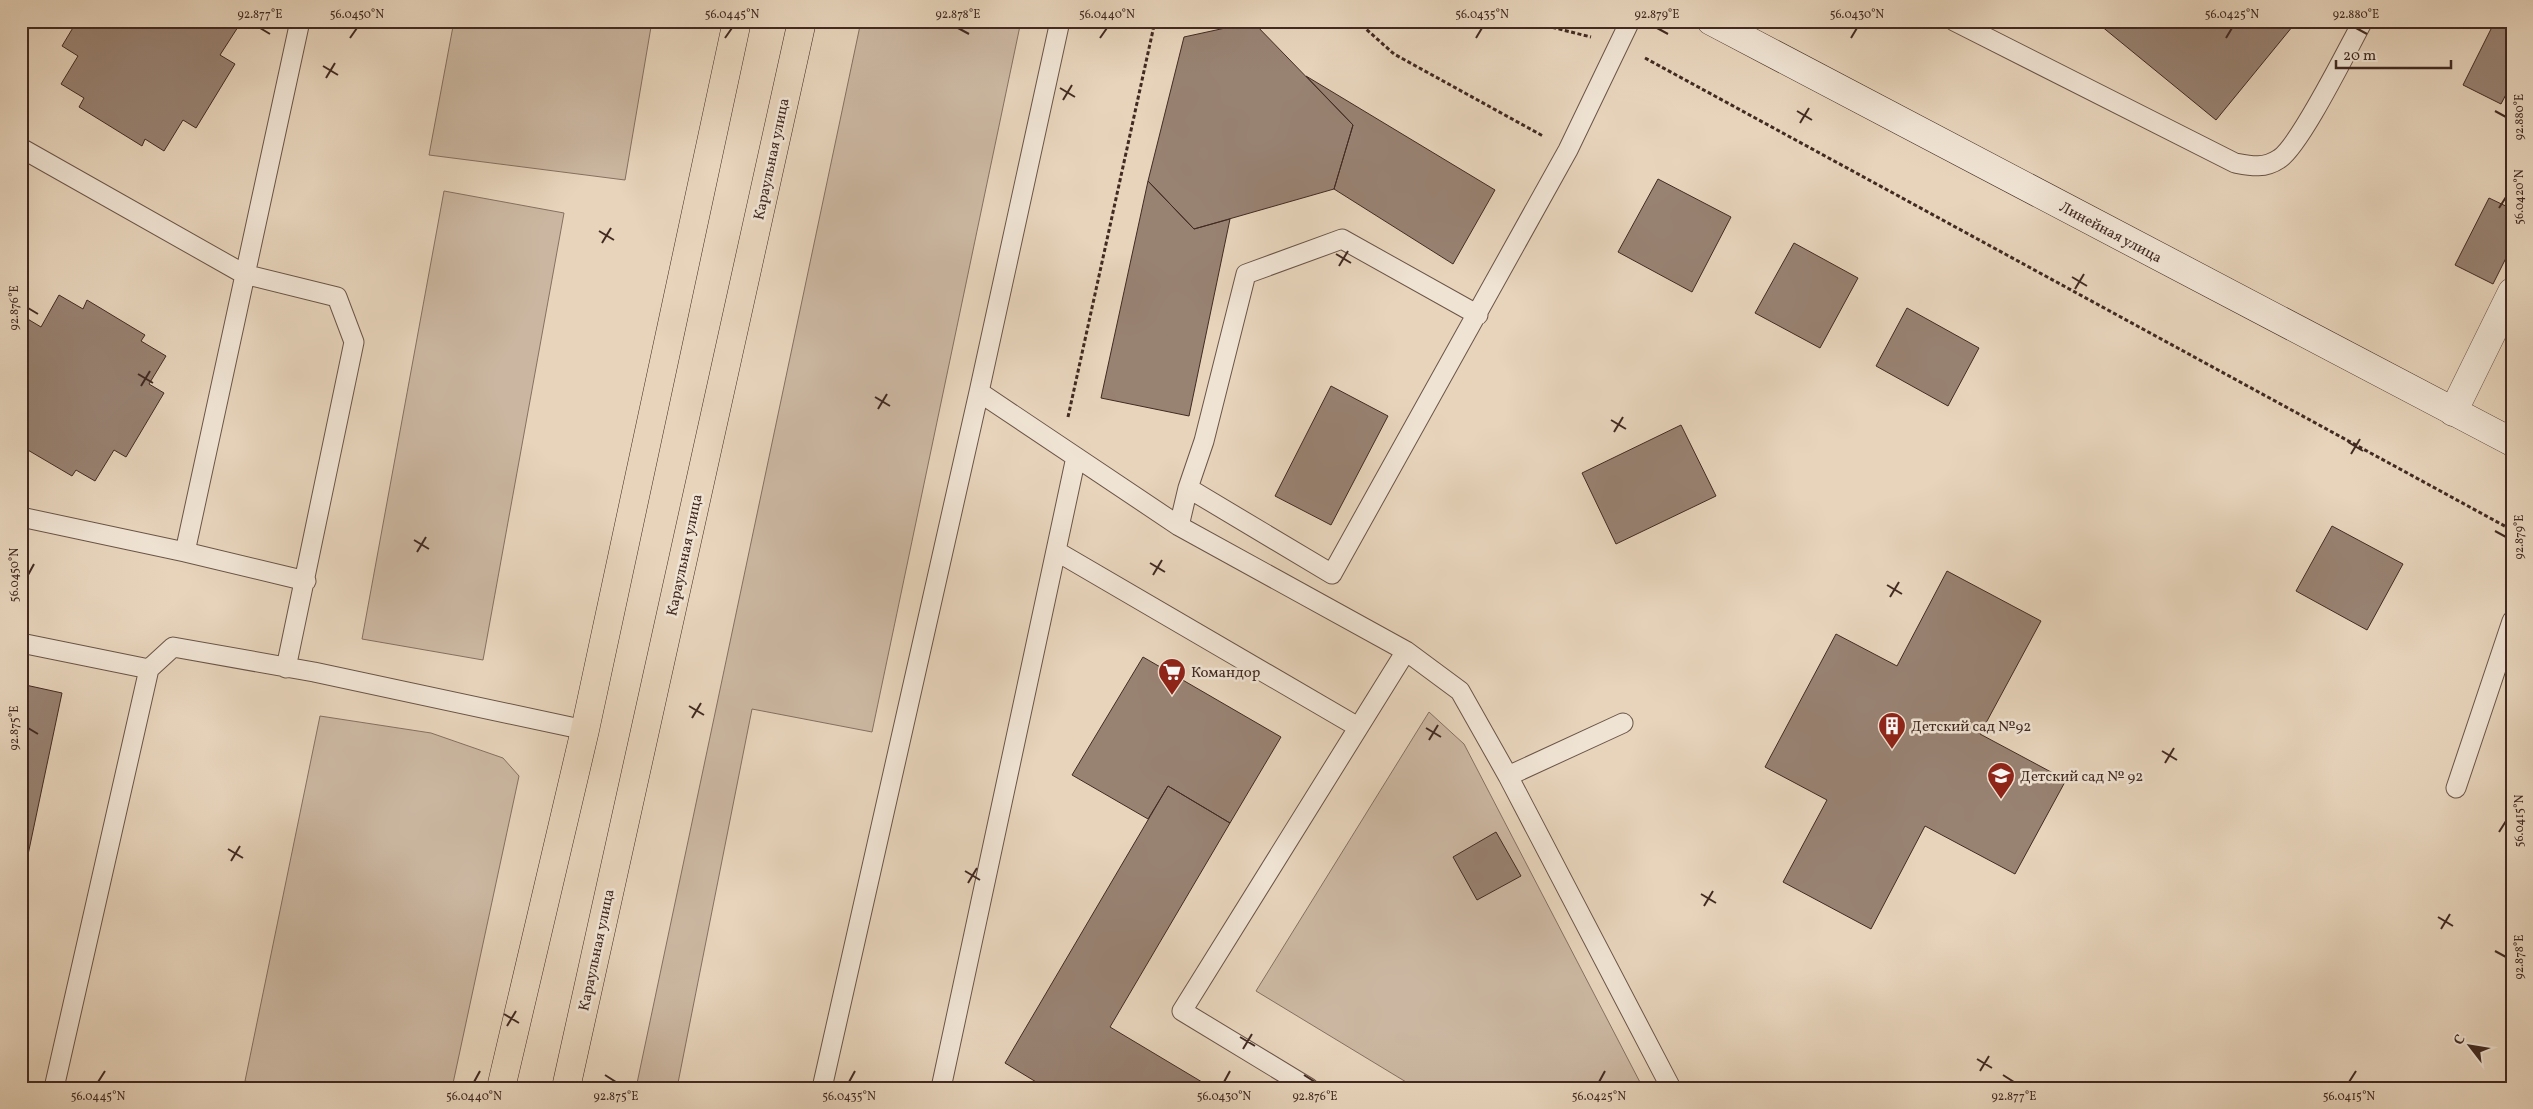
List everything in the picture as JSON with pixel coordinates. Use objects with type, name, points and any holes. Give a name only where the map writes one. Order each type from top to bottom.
[{"type":"main road","points":[[501,1088],[585,730],[736,21]]},
{"type":"main road","name":"Караульная улица","points":[[566,1088],[802,21]]},
{"type":"street","name":"Линейная улица","points":[[1711,21],[2512,442]]},
{"type":"street","points":[[2453,412],[2512,292]]},
{"type":"lane","points":[[185,552],[300,21]]},
{"type":"lane","points":[[822,1088],[979,392],[1060,21]]},
{"type":"lane","points":[[1188,488],[1332,574],[1478,315],[1568,150],[1630,21]]},
{"type":"lane","points":[[1954,21],[2234,164],[2259,167],[2280,159],[2296,141],[2363,21]]},
{"type":"lane","points":[[21,148],[244,274],[337,297],[354,342],[306,581],[286,668]]},
{"type":"lane","points":[[1179,526],[1188,488],[1204,441],[1246,274],[1342,239],[1478,315]]},
{"type":"lane","points":[[979,392],[1179,526],[1406,652],[1460,692],[1508,776],[1671,1088]]},
{"type":"lane","points":[[941,1088],[1056,551],[1068,452]]},
{"type":"lane","points":[[21,517],[185,552],[306,581]]},
{"type":"lane","points":[[1056,551],[1358,727]]},
{"type":"lane","points":[[2456,788],[2512,621]]},
{"type":"lane","points":[[21,643],[149,669]]},
{"type":"lane","points":[[54,1088],[149,669],[173,647],[286,668],[585,730]]},
{"type":"lane","points":[[1309,1088],[1182,1011],[1406,652]]},
{"type":"lane","points":[[1508,776],[1622,722]]},
{"type":"path","points":[[1068,452],[1155,21]]},
{"type":"path","points":[[1357,21],[1394,54],[1568,150]]},
{"type":"path","points":[[1527,21],[1618,44],[2512,530]]},
{"type":"shaded area","points":[[454,21],[652,21],[625,180],[429,155]]},
{"type":"shaded area","points":[[861,21],[1021,21],[872,732],[752,709],[677,1088],[636,1088]]},
{"type":"shaded area","points":[[444,191],[564,213],[483,660],[362,639]]},
{"type":"shaded area","points":[[1429,712],[1464,744],[1643,1088],[1416,1088],[1256,991]]},
{"type":"shaded area","points":[[320,716],[431,733],[503,758],[519,776],[452,1088],[275,1088],[245,1081]]},
{"type":"building","points":[[77,21],[228,21],[238,27],[220,55],[235,64],[196,128],[183,120],[164,151],[145,139],[142,146],[79,107],[84,98],[61,84],[78,56],[62,46]]},
{"type":"building","points":[[2095,21],[2297,21],[2216,120]]},
{"type":"building","points":[[2495,21],[2504,21],[2512,25],[2512,83],[2501,104],[2463,85]]},
{"type":"building","points":[[1253,22],[1353,125],[1334,189],[1194,229],[1148,181],[1184,37]]},
{"type":"building","points":[[1306,76],[1495,190],[1453,264],[1334,189],[1353,125]]},
{"type":"building","points":[[1658,179],[1731,217],[1692,292],[1618,252]]},
{"type":"building","points":[[1148,181],[1194,229],[1230,219],[1189,416],[1101,398]]},
{"type":"building","points":[[2489,198],[2512,209],[2512,246],[2493,284],[2455,265]]},
{"type":"building","points":[[1794,243],[1858,278],[1820,348],[1755,313]]},
{"type":"building","points":[[59,295],[83,309],[87,300],[145,335],[141,341],[166,356],[149,384],[164,393],[126,457],[114,450],[95,481],[76,470],[72,476],[21,446],[21,326],[26,318],[41,327]]},
{"type":"building","points":[[1907,308],[1979,348],[1948,406],[1876,366]]},
{"type":"building","points":[[1331,386],[1388,416],[1331,525],[1275,496]]},
{"type":"building","points":[[1681,425],[1716,496],[1616,544],[1582,473]]},
{"type":"building","points":[[2332,526],[2403,564],[2367,630],[2296,591]]},
{"type":"building","name":"Детский сад №92","points":[[1947,571],[2041,621],[1980,734],[2066,780],[2015,874],[1925,826],[1871,929],[1783,882],[1827,800],[1765,767],[1836,634],[1897,666]]},
{"type":"building","points":[[1143,657],[1281,737],[1230,823],[1168,786],[1148,819],[1072,775]]},
{"type":"building","points":[[21,684],[62,693],[21,888]]},
{"type":"building","points":[[1168,786],[1230,823],[1110,1027],[1212,1088],[1046,1088],[1005,1063]]},
{"type":"building","points":[[1496,832],[1521,876],[1477,900],[1453,857]]},
{"type":"place","name":"Командор","points":[[1172,696]]},
{"type":"place","name":"Детский сад №92","points":[[1892,750]]},
{"type":"place","name":"Детский сад № 92","points":[[2001,800]]}]
